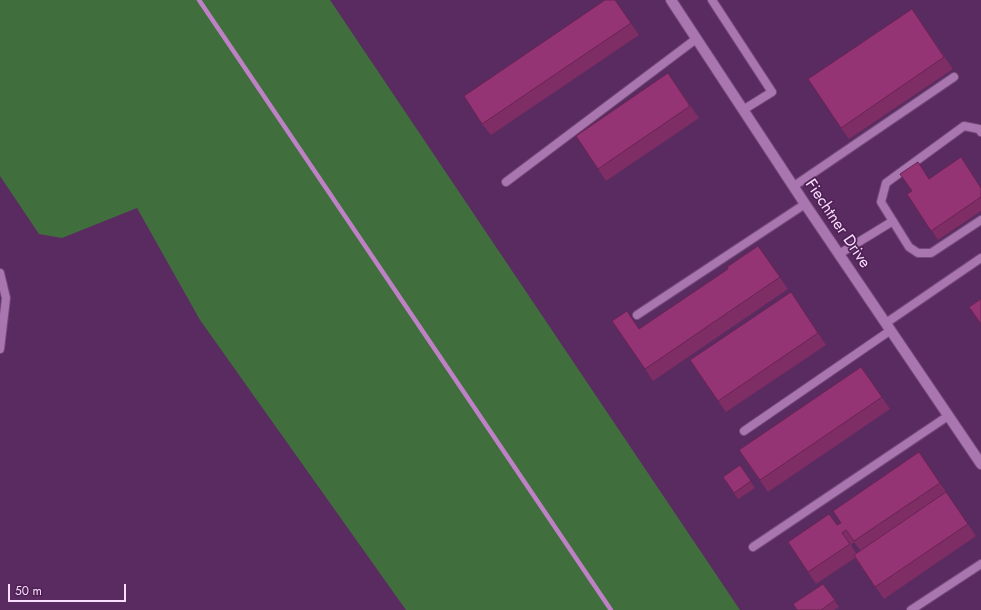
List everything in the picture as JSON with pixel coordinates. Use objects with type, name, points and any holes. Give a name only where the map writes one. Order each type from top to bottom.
[{"type":"street","name":"Fiechtner Drive","points":[[671,0],[805,204],[981,464]]},
{"type":"lane","points":[[712,0],[772,92],[743,110]]},
{"type":"lane","points":[[506,182],[696,39]]},
{"type":"lane","points":[[794,186],[954,77]]},
{"type":"lane","points":[[981,132],[979,129],[964,126],[886,183],[882,202],[909,247],[918,252],[932,254],[981,220]]},
{"type":"lane","points":[[638,315],[805,204]]},
{"type":"lane","points":[[839,254],[893,221]]},
{"type":"lane","points":[[744,431],[981,258]]},
{"type":"lane","points":[[0,273],[6,298],[0,349]]},
{"type":"lane","points":[[753,547],[948,416]]},
{"type":"lane","points":[[911,610],[981,564]]},
{"type":"green space","points":[[0,0],[330,0],[740,610],[406,610],[200,320],[137,208],[62,238],[39,234],[0,176]]},
{"type":"building","points":[[605,0],[615,0],[631,23],[482,124],[464,96]]},
{"type":"building","points":[[912,9],[944,57],[841,128],[808,79]]},
{"type":"building","points":[[668,73],[690,106],[598,169],[576,136]]},
{"type":"building","points":[[961,157],[981,188],[981,197],[931,231],[907,194],[912,191],[900,174],[918,162],[929,179]]},
{"type":"building","points":[[758,246],[780,277],[645,369],[612,321],[627,311],[639,329],[728,269],[727,267]]},
{"type":"building","points":[[791,292],[818,333],[718,401],[690,360]]},
{"type":"building","points":[[981,299],[981,324],[969,307]]},
{"type":"building","points":[[861,367],[882,397],[760,480],[739,450]]},
{"type":"building","points":[[919,452],[940,483],[854,541],[846,530],[842,533],[850,544],[808,572],[788,542],[829,514],[837,525],[841,523],[833,511]]},
{"type":"building","points":[[740,465],[751,481],[734,493],[723,477]]},
{"type":"building","points":[[946,492],[968,524],[875,587],[854,555]]},
{"type":"building","points":[[823,584],[835,600],[821,610],[797,610],[793,604]]},
{"type":"waterway","points":[[199,0],[611,610]]}]
